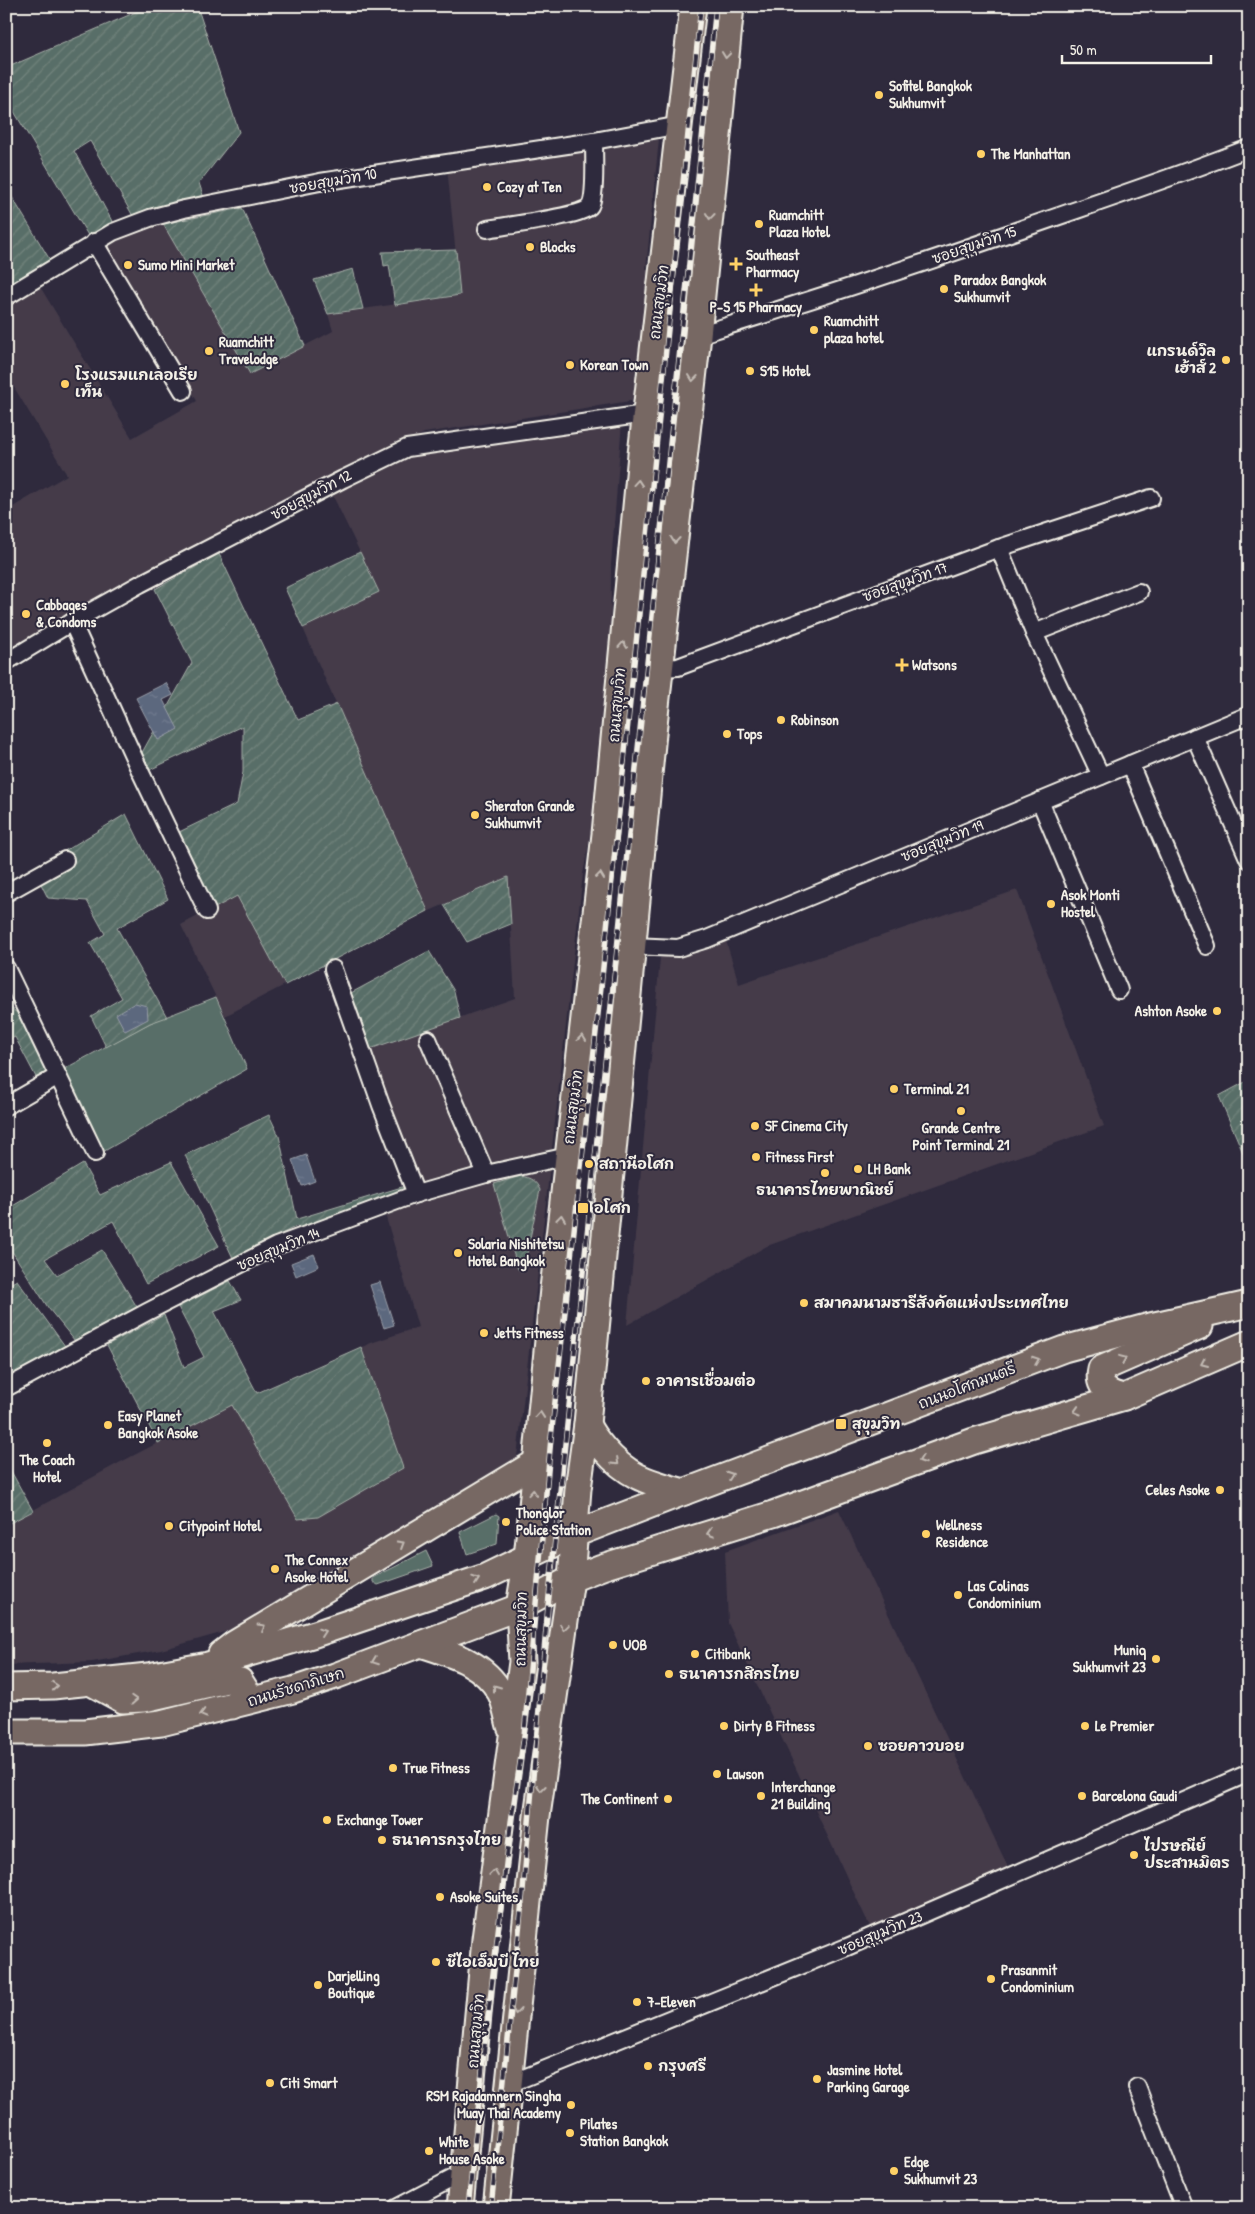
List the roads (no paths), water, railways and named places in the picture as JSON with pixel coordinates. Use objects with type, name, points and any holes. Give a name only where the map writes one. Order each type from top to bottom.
[{"type":"main road","name":"ถนนสุขุมวิท","points":[[460,2208],[485,1939],[522,1662],[519,1607],[526,1558],[568,1156],[605,834],[646,414],[693,6]]},
{"type":"main road","points":[[496,2208],[539,1807],[571,1579],[578,1489],[587,1424],[632,946],[698,335],[731,6]]},
{"type":"main road","points":[[1124,1397],[1112,1395],[1101,1384],[1101,1369],[1177,1337],[1245,1305]]},
{"type":"main road","name":"ถนนอโศกมนตรี","points":[[526,1558],[575,1534],[1064,1350],[1146,1327],[1245,1305]]},
{"type":"main road","points":[[571,1579],[612,1564],[773,1514],[974,1441],[1124,1397],[1249,1343]]},
{"type":"main road","points":[[587,1424],[591,1434],[614,1460],[630,1474],[654,1484],[684,1492]]},
{"type":"main road","points":[[208,1665],[234,1644],[535,1463]]},
{"type":"main road","points":[[6,1687],[53,1686],[148,1676],[208,1665],[315,1634],[485,1576],[526,1558]]},
{"type":"main road","name":"ถนนรัชดาภิเษก","points":[[8,1736],[85,1732],[161,1723],[232,1706],[335,1676],[519,1607],[571,1579]]},
{"type":"main road","points":[[420,1644],[461,1658],[482,1671],[500,1692],[512,1733]]},
{"type":"main road","points":[[90,1682],[123,1700],[144,1699],[231,1679],[240,1681],[247,1692],[232,1706]]},
{"type":"street","name":"ซอยสุขุมวิท 10","points":[[6,297],[94,242],[124,227],[184,208],[320,182],[594,141],[680,125]]},
{"type":"street","points":[[487,229],[570,214],[584,211],[590,207],[593,198],[594,141]]},
{"type":"street","name":"ซอยสุขุมวิท 15","points":[[698,335],[814,299],[993,239],[1249,148]]},
{"type":"street","points":[[94,242],[183,391]]},
{"type":"street","name":"ซอยสุขุมวิท 12","points":[[6,662],[72,622],[313,494],[407,448],[646,414]]},
{"type":"street","name":"ซอยสุขุมวิท 17","points":[[661,668],[678,668],[999,548],[1151,498]]},
{"type":"street","points":[[999,548],[1034,633],[1101,776]]},
{"type":"street","points":[[1034,633],[1139,592]]},
{"type":"street","points":[[72,622],[207,911]]},
{"type":"street","name":"ซอยสุขุมวิท 19","points":[[632,946],[678,948],[707,939],[1249,715]]},
{"type":"street","points":[[1195,737],[1249,860]]},
{"type":"street","points":[[1130,764],[1207,946]]},
{"type":"street","points":[[1040,801],[1119,990]]},
{"type":"street","points":[[6,893],[65,860]]},
{"type":"street","points":[[6,968],[95,1153]]},
{"type":"street","points":[[333,969],[381,1105],[416,1194]]},
{"type":"street","points":[[428,1039],[486,1174]]},
{"type":"street","points":[[6,1106],[58,1076]]},
{"type":"street","name":"ซอยสุขุมวิท 14","points":[[6,1388],[147,1312],[276,1246],[416,1194],[486,1174],[568,1156]]},
{"type":"street","name":"ซอยสุขุมวิท 23","points":[[509,2084],[847,1947],[1249,1773]]},
{"type":"street","points":[[1137,2087],[1184,2208]]},
{"type":"street","points":[[396,2208],[463,2173]]},
{"type":"water","points":[[166,683],[173,695],[163,700],[178,729],[158,740],[136,698]]},
{"type":"water","points":[[135,1003],[147,1006],[148,1019],[125,1031],[116,1014]]},
{"type":"water","points":[[306,1155],[315,1181],[302,1186],[292,1160]]},
{"type":"water","points":[[314,1254],[319,1266],[296,1276],[291,1263]]},
{"type":"water","points":[[380,1282],[394,1325],[384,1328],[370,1285]]},
{"type":"railway","points":[[468,2208],[511,1822],[524,1736],[551,1438],[601,987],[701,6]]},
{"type":"railway","points":[[491,2208],[523,1891],[548,1606],[716,6]]},
{"type":"place","name":"Sofitel Bangkok Sukhumvit","points":[[879,95]]},
{"type":"place","name":"The Manhattan","points":[[981,154]]},
{"type":"place","name":"Cozy at Ten","points":[[487,187]]},
{"type":"place","name":"Ruamchitt Plaza Hotel","points":[[759,224]]},
{"type":"place","name":"Blocks","points":[[530,247]]},
{"type":"place","name":"Southeast Pharmacy","points":[[736,264]]},
{"type":"place","name":"Sumo Mini Market","points":[[128,265]]},
{"type":"place","name":"Paradox Bangkok Sukhumvit","points":[[944,289]]},
{"type":"place","name":"P-S 15 Pharmacy","points":[[756,290]]},
{"type":"place","name":"Ruamchitt plaza hotel","points":[[814,330]]},
{"type":"place","name":"Ruamchitt Travelodge","points":[[209,351]]},
{"type":"place","name":"แกรนด์วิล เฮ้าส์ 2","points":[[1226,360]]},
{"type":"place","name":"Korean Town","points":[[570,365]]},
{"type":"place","name":"S15 Hotel","points":[[750,371]]},
{"type":"place","name":"โรงแรมแกเลอเรีย เท็น","points":[[65,384]]},
{"type":"place","name":"Cabbages & Condoms","points":[[26,614]]},
{"type":"place","name":"Watsons","points":[[902,665]]},
{"type":"place","name":"Robinson","points":[[781,720]]},
{"type":"place","name":"Tops","points":[[727,734]]},
{"type":"place","name":"Sheraton Grande Sukhumvit","points":[[475,815]]},
{"type":"place","name":"Asok Monti Hostel","points":[[1051,904]]},
{"type":"place","name":"Ashton Asoke","points":[[1217,1011]]},
{"type":"place","name":"Terminal 21","points":[[894,1089]]},
{"type":"place","name":"Grande Centre Point Terminal 21","points":[[961,1111]]},
{"type":"place","name":"SF Cinema City","points":[[755,1126]]},
{"type":"place","name":"Fitness First","points":[[756,1157]]},
{"type":"place","name":"สถานีอโศก","points":[[589,1164]]},
{"type":"place","name":"LH Bank","points":[[858,1169]]},
{"type":"place","name":"ธนาคารไทยพาณิชย์","points":[[825,1173]]},
{"type":"place","name":"อโศก","points":[[583,1208]]},
{"type":"place","name":"Solaria Nishitetsu Hotel Bangkok","points":[[458,1253]]},
{"type":"place","name":"สมาคมนามธารีสังคัตแห่งประเทศไทย","points":[[804,1303]]},
{"type":"place","name":"Jetts Fitness","points":[[484,1333]]},
{"type":"place","name":"อาคารเชื่อมต่อ","points":[[646,1381]]},
{"type":"place","name":"สุขุมวิท","points":[[841,1424]]},
{"type":"place","name":"Easy Planet Bangkok Asoke","points":[[108,1425]]},
{"type":"place","name":"The Coach Hotel","points":[[47,1443]]},
{"type":"place","name":"Celes Asoke","points":[[1220,1490]]},
{"type":"place","name":"Thonglor Police Station","points":[[506,1522]]},
{"type":"place","name":"Citypoint Hotel","points":[[169,1526]]},
{"type":"place","name":"Wellness Residence","points":[[926,1534]]},
{"type":"place","name":"The Connex Asoke Hotel","points":[[275,1569]]},
{"type":"place","name":"Las Colinas Condominium","points":[[958,1595]]},
{"type":"place","name":"UOB","points":[[613,1645]]},
{"type":"place","name":"Citibank","points":[[695,1654]]},
{"type":"place","name":"Muniq Sukhumvit 23","points":[[1156,1659]]},
{"type":"place","name":"ธนาคารกสิกรไทย","points":[[669,1674]]},
{"type":"place","name":"Dirty B Fitness","points":[[724,1726]]},
{"type":"place","name":"Le Premier","points":[[1085,1726]]},
{"type":"place","name":"ซอยคาวบอย","points":[[868,1746]]},
{"type":"place","name":"True Fitness","points":[[393,1768]]},
{"type":"place","name":"Lawson","points":[[717,1774]]},
{"type":"place","name":"Interchange 21 Building","points":[[761,1796]]},
{"type":"place","name":"Barcelona Gaudi","points":[[1082,1796]]},
{"type":"place","name":"The Continent","points":[[668,1799]]},
{"type":"place","name":"Exchange Tower","points":[[327,1820]]},
{"type":"place","name":"ธนาคารกรุงไทย","points":[[382,1840]]},
{"type":"place","name":"ไปรษณีย์ ประสานมิตร","points":[[1134,1855]]},
{"type":"place","name":"Asoke Suites","points":[[440,1897]]},
{"type":"place","name":"ซีไอเอ็มบี ไทย","points":[[436,1962]]},
{"type":"place","name":"Prasanmit Condominium","points":[[991,1979]]},
{"type":"place","name":"Darjelling Boutique","points":[[318,1985]]},
{"type":"place","name":"7-Eleven","points":[[637,2002]]},
{"type":"place","name":"กรุงศรี","points":[[648,2066]]},
{"type":"place","name":"Jasmine Hotel Parking Garage","points":[[817,2079]]},
{"type":"place","name":"Citi Smart","points":[[270,2083]]},
{"type":"place","name":"RSM Rajadamnern Singha Muay Thai Academy","points":[[571,2105]]},
{"type":"place","name":"Pilates Station Bangkok","points":[[570,2133]]},
{"type":"place","name":"White House Asoke","points":[[429,2151]]},
{"type":"place","name":"Edge Sukhumvit 23","points":[[894,2171]]}]
